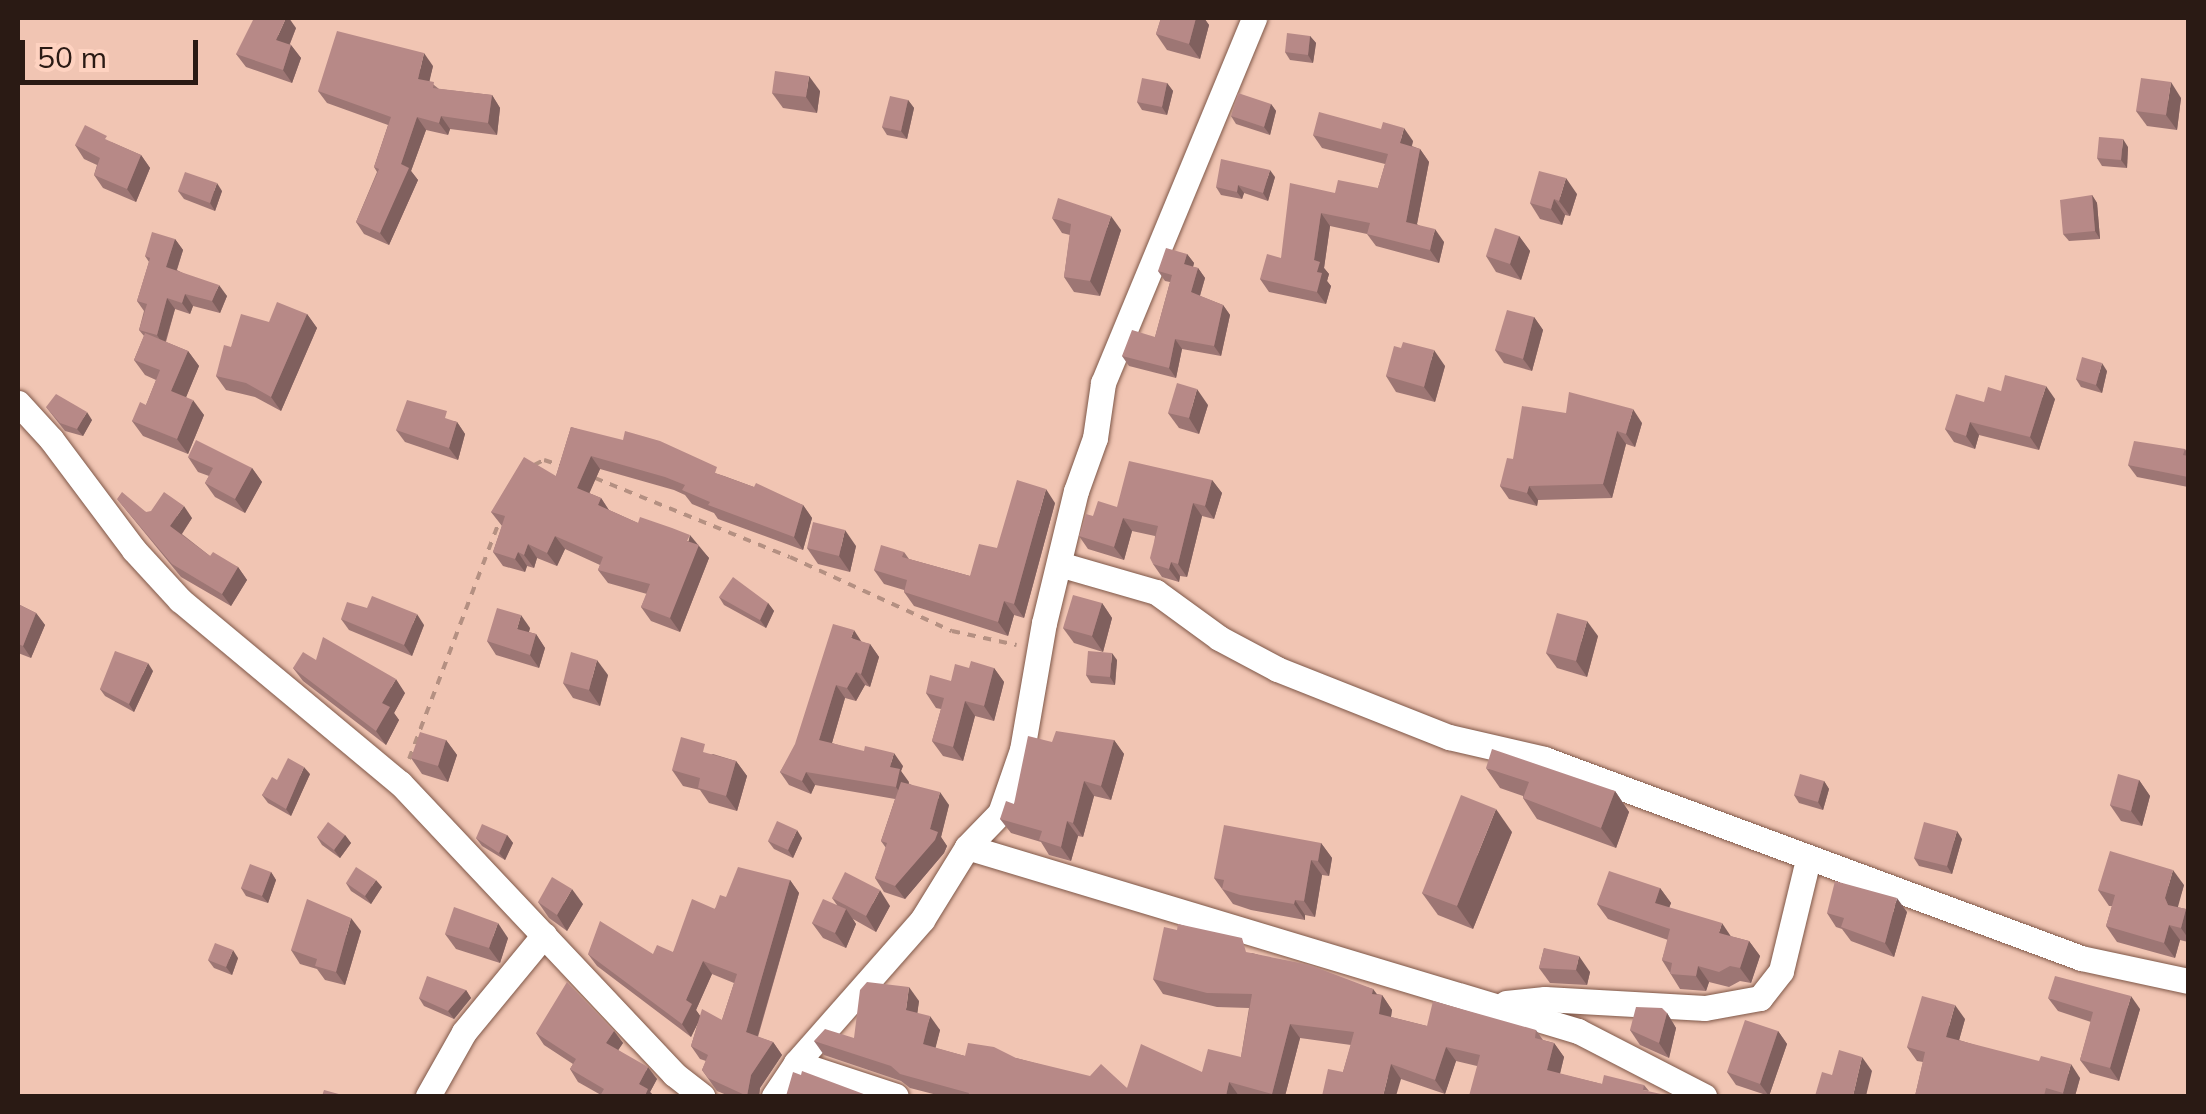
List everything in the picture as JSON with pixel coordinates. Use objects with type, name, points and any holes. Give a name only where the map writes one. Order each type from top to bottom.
[{"type":"street","points":[[774,1096],[796,1064],[922,920],[967,847],[1000,813],[1022,750],[1044,623],[1095,438],[1104,383],[1254,18]]},
{"type":"street","points":[[18,403],[134,550],[180,600],[400,782],[674,1074],[702,1096]]},
{"type":"street","points":[[1059,564],[1156,592],[1219,638],[1278,669],[1449,737],[1544,758],[2081,958],[2188,980]]},
{"type":"street","points":[[967,847],[1578,1030],[1704,1096]]},
{"type":"street","points":[[1496,1004],[1545,999],[1705,1008],[1760,998],[1782,970],[1808,858]]},
{"type":"street","points":[[428,1096],[464,1032],[544,935]]},
{"type":"street","points":[[796,1064],[896,1096]]},
{"type":"path","points":[[531,466],[544,460],[578,471],[790,557],[952,631],[1017,646],[1044,623]]},
{"type":"path","points":[[400,782],[504,508]]},
{"type":"building","points":[[254,18],[286,18],[276,40],[291,45],[283,70],[236,54]]},
{"type":"building","points":[[1161,18],[1196,18],[1189,44],[1156,34]]},
{"type":"building","points":[[337,31],[424,53],[418,79],[434,82],[433,88],[492,95],[488,123],[441,116],[439,123],[417,117],[401,164],[409,168],[380,233],[356,222],[379,169],[374,167],[391,117],[318,91]]},
{"type":"building","points":[[1287,33],[1310,36],[1308,55],[1285,52]]},
{"type":"building","points":[[775,71],[809,76],[806,97],[772,93]]},
{"type":"building","points":[[1142,78],[1167,83],[1162,107],[1137,102]]},
{"type":"building","points":[[2141,78],[2171,82],[2166,115],[2136,111]]},
{"type":"building","points":[[1238,93],[1271,104],[1264,127],[1231,116]]},
{"type":"building","points":[[890,96],[908,100],[901,131],[882,127]]},
{"type":"building","points":[[1319,112],[1381,129],[1383,122],[1404,128],[1400,143],[1420,149],[1406,222],[1435,229],[1430,250],[1367,234],[1370,223],[1321,213],[1314,260],[1320,262],[1317,272],[1322,273],[1317,292],[1260,279],[1267,254],[1281,258],[1290,183],[1335,193],[1338,180],[1378,188],[1388,154],[1313,135]]},
{"type":"building","points":[[85,125],[141,155],[127,189],[94,175],[100,158],[75,145]]},
{"type":"building","points":[[2099,137],[2123,139],[2121,160],[2097,158]]},
{"type":"building","points":[[1221,159],[1270,170],[1263,193],[1238,185],[1237,192],[1216,187]]},
{"type":"building","points":[[1539,171],[1566,178],[1559,201],[1554,199],[1551,209],[1530,203]]},
{"type":"building","points":[[185,172],[217,183],[210,203],[178,191]]},
{"type":"building","points":[[2092,195],[2095,231],[2063,234],[2060,200]]},
{"type":"building","points":[[1058,198],[1111,216],[1090,281],[1064,277],[1071,224],[1052,218]]},
{"type":"building","points":[[1495,228],[1519,236],[1510,264],[1486,256]]},
{"type":"building","points":[[152,232],[175,239],[166,267],[219,285],[212,301],[185,294],[182,303],[167,298],[157,335],[139,330],[147,304],[137,301],[150,258],[145,256]]},
{"type":"building","points":[[1166,248],[1187,254],[1184,264],[1198,268],[1191,292],[1223,305],[1214,346],[1175,339],[1169,368],[1122,356],[1132,330],[1155,337],[1172,275],[1158,271]]},
{"type":"building","points":[[277,302],[307,314],[271,397],[246,383],[216,376],[224,345],[231,347],[241,314],[269,322]]},
{"type":"building","points":[[1507,310],[1534,317],[1523,359],[1495,350]]},
{"type":"building","points":[[145,333],[188,351],[171,391],[193,400],[177,439],[132,421],[140,402],[146,405],[160,370],[134,360]]},
{"type":"building","points":[[1403,342],[1434,350],[1424,387],[1386,376],[1394,346],[1401,348]]},
{"type":"building","points":[[2082,357],[2102,363],[2096,385],[2076,379]]},
{"type":"building","points":[[2005,375],[2046,386],[2030,437],[1970,422],[1966,436],[1945,429],[1956,394],[1984,402],[1988,387],[2001,391]]},
{"type":"building","points":[[1177,383],[1197,389],[1189,418],[1168,413]]},
{"type":"building","points":[[1569,392],[1633,409],[1626,434],[1617,431],[1603,484],[1529,486],[1527,493],[1500,486],[1507,458],[1513,459],[1522,406],[1566,413]]},
{"type":"building","points":[[56,394],[87,412],[77,429],[60,423],[46,407]]},
{"type":"building","points":[[407,400],[447,411],[445,418],[457,422],[449,448],[396,430]]},
{"type":"building","points":[[571,427],[623,440],[625,431],[660,441],[717,467],[715,473],[754,487],[756,483],[803,505],[794,537],[708,505],[710,502],[682,490],[685,485],[665,477],[591,456],[577,488],[601,498],[598,505],[638,523],[640,517],[690,535],[687,541],[699,545],[670,618],[641,607],[650,584],[598,570],[603,557],[555,536],[547,553],[528,544],[524,555],[518,552],[515,559],[493,552],[505,516],[491,512],[524,457],[556,476]]},
{"type":"building","points":[[196,440],[252,468],[235,499],[205,483],[213,468],[188,457]]},
{"type":"building","points":[[2134,441],[2185,449],[2188,477],[2128,465]]},
{"type":"building","points":[[1129,461],[1212,480],[1205,506],[1193,503],[1178,564],[1171,562],[1169,569],[1153,564],[1150,558],[1158,526],[1123,518],[1114,547],[1079,536],[1086,514],[1093,516],[1098,501],[1117,507]]},
{"type":"building","points":[[1017,480],[1046,489],[1014,604],[1004,601],[998,622],[904,592],[907,580],[874,570],[881,545],[904,552],[902,557],[970,576],[979,544],[997,548]]},
{"type":"building","points":[[122,492],[146,512],[151,511],[164,492],[184,506],[170,526],[210,556],[213,552],[238,567],[222,594],[172,564],[117,499]]},
{"type":"building","points":[[813,522],[845,530],[839,556],[807,548]]},
{"type":"building","points":[[733,577],[768,603],[760,620],[719,597]]},
{"type":"building","points":[[1073,595],[1102,603],[1092,636],[1063,628]]},
{"type":"building","points":[[372,596],[417,614],[404,645],[341,619],[347,602],[367,608]]},
{"type":"building","points":[[18,604],[36,613],[23,646],[18,644]]},
{"type":"building","points":[[497,608],[521,615],[517,629],[536,634],[530,655],[487,641]]},
{"type":"building","points":[[1557,613],[1587,621],[1576,661],[1546,653]]},
{"type":"building","points":[[833,624],[854,630],[851,638],[870,644],[861,674],[856,672],[847,688],[836,685],[819,740],[864,751],[865,746],[894,753],[890,767],[900,769],[896,787],[806,772],[802,781],[780,772],[795,744]]},
{"type":"building","points":[[323,637],[396,679],[382,703],[390,707],[376,731],[293,668],[303,652],[316,660]]},
{"type":"building","points":[[115,651],[148,663],[129,704],[100,689]]},
{"type":"building","points":[[1088,651],[1112,653],[1110,677],[1086,675]]},
{"type":"building","points":[[571,652],[597,660],[589,690],[563,683]]},
{"type":"building","points":[[971,661],[994,668],[984,706],[965,701],[953,747],[932,741],[944,698],[926,693],[930,675],[951,681],[955,664],[969,668]]},
{"type":"building","points":[[1056,731],[1114,740],[1101,786],[1084,781],[1073,823],[1067,821],[1061,847],[1039,840],[1042,831],[1000,819],[1006,801],[1014,804],[1028,736],[1052,742]]},
{"type":"building","points":[[420,732],[446,740],[438,766],[411,758]]},
{"type":"building","points":[[681,737],[705,744],[703,752],[736,761],[726,796],[698,788],[700,778],[672,770]]},
{"type":"building","points":[[1492,749],[1615,791],[1601,828],[1523,798],[1529,782],[1486,768]]},
{"type":"building","points":[[288,758],[304,767],[286,809],[262,795],[272,777],[277,780]]},
{"type":"building","points":[[1800,774],[1824,781],[1818,802],[1794,795]]},
{"type":"building","points":[[2118,774],[2139,780],[2131,811],[2110,805]]},
{"type":"building","points":[[901,782],[940,792],[930,829],[938,832],[895,886],[875,878],[887,843],[881,841]]},
{"type":"building","points":[[1461,795],[1496,809],[1457,906],[1422,893]]},
{"type":"building","points":[[777,821],[797,830],[788,850],[768,841]]},
{"type":"building","points":[[328,822],[345,835],[334,850],[317,837]]},
{"type":"building","points":[[1924,822],[1957,831],[1947,866],[1914,858]]},
{"type":"building","points":[[482,824],[507,835],[499,853],[476,838]]},
{"type":"building","points":[[1224,825],[1321,843],[1318,861],[1311,860],[1304,901],[1295,900],[1294,904],[1222,889],[1224,880],[1214,878]]},
{"type":"building","points":[[2110,851],[2173,870],[2165,898],[2168,905],[2186,909],[2181,928],[2169,925],[2164,943],[2106,926],[2115,895],[2098,890]]},
{"type":"building","points":[[250,864],[271,872],[262,896],[241,888]]},
{"type":"building","points":[[356,867],[376,880],[365,896],[346,883]]},
{"type":"building","points":[[738,867],[790,880],[746,1032],[773,1042],[751,1075],[747,1096],[708,1078],[702,1070],[708,1055],[691,1046],[702,1009],[722,1020],[737,974],[703,961],[686,1000],[692,1004],[682,1024],[588,954],[600,921],[653,954],[657,945],[673,952],[692,899],[715,909],[720,895],[726,897]]},
{"type":"building","points":[[1609,871],[1660,888],[1655,903],[1722,923],[1719,933],[1749,941],[1740,968],[1730,966],[1719,972],[1698,966],[1696,976],[1670,974],[1672,963],[1662,960],[1670,929],[1597,904]]},
{"type":"building","points":[[845,872],[880,890],[866,916],[832,898]]},
{"type":"building","points":[[552,877],[572,889],[557,915],[538,902]]},
{"type":"building","points":[[1835,881],[1897,898],[1885,943],[1841,927],[1844,918],[1827,913]]},
{"type":"building","points":[[307,899],[351,918],[336,972],[315,966],[317,959],[291,950]]},
{"type":"building","points":[[823,899],[846,909],[835,933],[812,923]]},
{"type":"building","points":[[454,907],[498,923],[489,948],[445,934]]},
{"type":"building","points":[[1178,924],[1242,938],[1246,952],[1310,965],[1373,989],[1372,994],[1382,995],[1379,1014],[1427,1026],[1433,1001],[1536,1030],[1535,1038],[1554,1043],[1547,1070],[1602,1084],[1604,1075],[1670,1096],[1469,1096],[1480,1055],[1446,1047],[1435,1080],[1391,1064],[1383,1096],[1322,1096],[1328,1069],[1343,1072],[1354,1032],[1290,1024],[1272,1094],[1229,1082],[1226,1096],[968,1096],[969,1093],[900,1074],[891,1066],[814,1041],[825,1029],[854,1038],[860,990],[867,982],[909,987],[906,1010],[930,1016],[923,1044],[965,1056],[968,1043],[1090,1076],[1101,1064],[1127,1088],[1141,1044],[1202,1072],[1208,1049],[1241,1057],[1252,994],[1207,993],[1153,979],[1164,927],[1177,930]]},
{"type":"building","points":[[215,943],[233,950],[226,967],[208,960]]},
{"type":"building","points":[[1544,948],[1579,956],[1576,970],[1539,968]]},
{"type":"building","points":[[427,976],[466,990],[448,1011],[419,998]]},
{"type":"building","points":[[2055,976],[2131,996],[2110,1068],[2080,1060],[2093,1012],[2048,998]]},
{"type":"building","points":[[567,982],[614,1031],[606,1043],[648,1067],[639,1084],[648,1089],[645,1096],[600,1096],[604,1089],[570,1069],[576,1059],[536,1033]]},
{"type":"building","points":[[1922,996],[1955,1005],[1946,1037],[2039,1061],[2041,1056],[2071,1064],[2063,1093],[2046,1088],[2044,1096],[1915,1096],[1925,1052],[1907,1047]]},
{"type":"building","points":[[1636,1007],[1662,1008],[1667,1013],[1659,1043],[1630,1030]]},
{"type":"building","points":[[1745,1020],[1778,1031],[1760,1084],[1727,1072]]},
{"type":"building","points":[[1839,1050],[1862,1057],[1853,1096],[1815,1096],[1822,1072],[1832,1075]]},
{"type":"building","points":[[802,1071],[869,1096],[786,1096],[793,1072],[801,1075]]},
{"type":"building","points":[[324,1090],[346,1096],[322,1096]]}]
